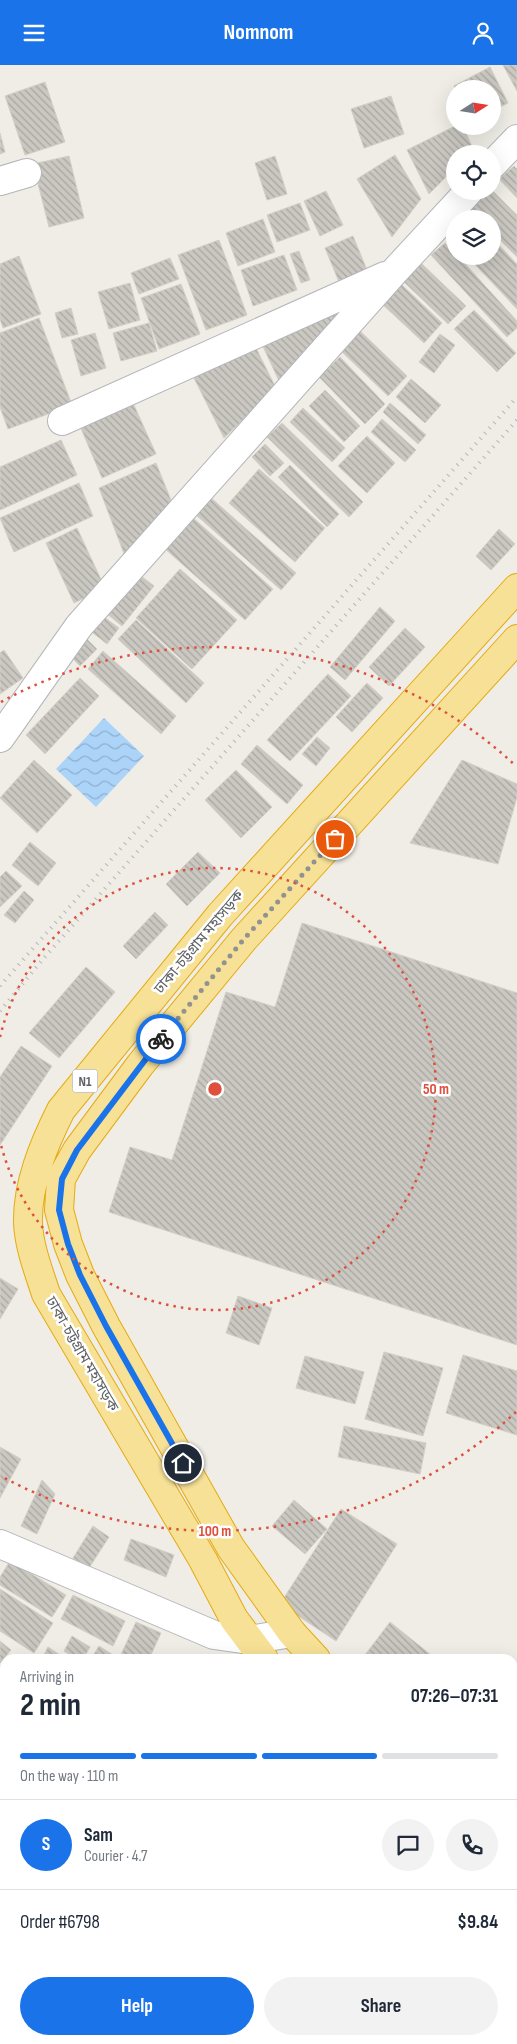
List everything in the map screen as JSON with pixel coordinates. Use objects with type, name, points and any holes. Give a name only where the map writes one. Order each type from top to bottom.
[{"type":"highway","name":"ঢাকা-চট্টগ্রাম মহাসড়ক","points":[[257,1650],[234,1619],[203,1560],[46,1294],[34,1258],[28,1224],[32,1190],[48,1137],[61,1109],[220,915],[517,588]]},
{"type":"highway","name":"N1","points":[[311,1654],[292,1633],[232,1548],[106,1326],[80,1275],[68,1244],[59,1210],[62,1179],[77,1150],[140,1065],[244,939],[517,639]]},
{"type":"street","points":[[501,156],[517,139]]},
{"type":"street","points":[[0,181],[27,173]]},
{"type":"street","points":[[0,738],[79,626],[460,200]]},
{"type":"street","points":[[62,421],[394,272]]},
{"type":"street","points":[[0,1544],[214,1635],[257,1650],[292,1633]]},
{"type":"water","points":[[104,718],[144,756],[96,807],[56,769]]},
{"type":"building","points":[[503,65],[517,65],[517,91]]},
{"type":"building","points":[[490,67],[496,80],[465,80]]},
{"type":"building","points":[[45,82],[65,142],[25,155],[5,96]]},
{"type":"building","points":[[501,89],[508,103],[501,106]]},
{"type":"building","points":[[391,96],[404,134],[364,148],[351,109]]},
{"type":"building","points":[[446,130],[446,135],[467,135],[471,145],[446,145],[446,177],[429,194],[407,150]]},
{"type":"building","points":[[0,133],[5,152],[0,154]]},
{"type":"building","points":[[395,155],[421,199],[392,237],[357,179]]},
{"type":"building","points":[[69,156],[84,218],[49,227],[33,164]]},
{"type":"building","points":[[275,156],[287,194],[267,200],[255,163]]},
{"type":"building","points":[[514,166],[517,169],[517,198],[501,181],[501,177]]},
{"type":"building","points":[[326,191],[343,225],[320,236],[304,201]]},
{"type":"building","points":[[501,199],[517,215],[517,257],[501,241],[501,210],[471,210],[468,207],[475,200]]},
{"type":"building","points":[[300,203],[310,230],[277,242],[267,215]]},
{"type":"building","points":[[263,219],[275,252],[238,266],[226,233]]},
{"type":"building","points":[[353,236],[367,270],[339,282],[325,248]]},
{"type":"building","points":[[219,240],[247,315],[206,330],[178,255]]},
{"type":"building","points":[[445,243],[446,265],[466,265],[517,321],[517,328],[507,337],[431,255]]},
{"type":"building","points":[[501,247],[517,264],[517,309],[475,265],[501,265]]},
{"type":"building","points":[[299,251],[310,280],[301,283],[290,254]]},
{"type":"building","points":[[284,255],[297,290],[253,306],[241,270]]},
{"type":"building","points":[[19,256],[41,314],[3,328],[0,319],[0,264]]},
{"type":"building","points":[[170,258],[179,279],[139,294],[131,273]]},
{"type":"building","points":[[421,263],[466,306],[448,324],[403,281]]},
{"type":"building","points":[[130,283],[140,320],[109,329],[98,292]]},
{"type":"building","points":[[400,283],[442,323],[424,343],[381,303]]},
{"type":"building","points":[[181,284],[200,334],[159,349],[141,298]]},
{"type":"building","points":[[354,303],[280,383],[259,338]]},
{"type":"building","points":[[71,308],[78,334],[62,338],[55,313]]},
{"type":"building","points":[[474,310],[516,353],[497,372],[454,329]]},
{"type":"building","points":[[39,318],[72,405],[8,429],[0,407],[0,333]]},
{"type":"building","points":[[149,323],[157,351],[121,361],[113,333]]},
{"type":"building","points":[[358,329],[407,376],[388,396],[339,349]]},
{"type":"building","points":[[95,333],[106,368],[81,376],[71,340]]},
{"type":"building","points":[[440,334],[455,345],[434,373],[419,362]]},
{"type":"building","points":[[253,342],[276,388],[224,438],[191,372]]},
{"type":"building","points":[[340,357],[385,404],[365,424],[319,377]]},
{"type":"building","points":[[411,379],[441,405],[425,423],[396,397]]},
{"type":"building","points":[[325,390],[360,426],[344,442],[309,406]]},
{"type":"building","points":[[133,403],[156,454],[102,478],[80,426]]},
{"type":"building","points":[[390,403],[426,435],[418,444],[383,412]]},
{"type":"building","points":[[303,408],[345,448],[332,462],[290,422]]},
{"type":"building","points":[[382,419],[416,450],[405,462],[371,432]]},
{"type":"building","points":[[282,423],[363,502],[349,517],[267,437]]},
{"type":"building","points":[[367,436],[395,463],[367,493],[338,466]]},
{"type":"building","points":[[61,440],[77,475],[0,510],[0,467]]},
{"type":"building","points":[[265,444],[284,463],[270,476],[252,457]]},
{"type":"building","points":[[156,463],[173,505],[126,559],[99,488]]},
{"type":"building","points":[[290,465],[339,514],[327,527],[278,477]]},
{"type":"building","points":[[259,469],[325,528],[295,562],[229,503]]},
{"type":"building","points":[[79,483],[93,516],[14,552],[0,518]]},
{"type":"building","points":[[210,497],[296,573],[281,590],[195,514]]},
{"type":"building","points":[[191,516],[273,589],[245,620],[163,547]]},
{"type":"building","points":[[77,528],[105,588],[74,603],[46,543]]},
{"type":"building","points":[[499,529],[515,544],[491,570],[476,556]]},
{"type":"building","points":[[132,569],[154,586],[122,626],[101,609]]},
{"type":"building","points":[[180,569],[237,620],[192,669],[136,618]]},
{"type":"building","points":[[380,607],[395,621],[345,680],[330,667]]},
{"type":"building","points":[[100,614],[119,628],[107,644],[88,629]]},
{"type":"building","points":[[136,620],[204,683],[186,703],[118,639]]},
{"type":"building","points":[[405,628],[425,647],[389,686],[369,667]]},
{"type":"building","points":[[81,633],[97,649],[80,666],[64,650]]},
{"type":"building","points":[[4,650],[23,678],[0,694],[0,653]]},
{"type":"building","points":[[103,651],[176,716],[161,734],[88,669]]},
{"type":"building","points":[[328,674],[351,696],[290,761],[267,740]]},
{"type":"building","points":[[80,678],[99,696],[45,754],[26,735]]},
{"type":"building","points":[[367,683],[383,698],[352,732],[336,717]]},
{"type":"building","points":[[317,737],[330,748],[316,766],[302,754]]},
{"type":"building","points":[[257,745],[303,785],[287,804],[241,764]]},
{"type":"building","points":[[34,760],[72,795],[37,833],[0,798]]},
{"type":"building","points":[[462,760],[517,784],[517,797],[498,864],[410,843]]},
{"type":"building","points":[[236,770],[272,807],[241,838],[205,800]]},
{"type":"building","points":[[30,842],[56,863],[38,886],[12,865]]},
{"type":"building","points":[[198,852],[220,873],[187,906],[166,884]]},
{"type":"building","points":[[6,871],[22,886],[0,907],[0,877]]},
{"type":"building","points":[[24,891],[34,900],[15,923],[4,915]]},
{"type":"building","points":[[155,912],[168,925],[136,959],[123,946]]},
{"type":"building","points":[[302,923],[517,993],[517,1345],[109,1212],[130,1147],[172,1160],[226,992],[275,1007]]},
{"type":"building","points":[[86,967],[115,992],[59,1058],[29,1033]]},
{"type":"building","points":[[21,1046],[52,1066],[0,1145],[0,1077]]},
{"type":"building","points":[[0,1278],[18,1289],[0,1319]]},
{"type":"building","points":[[238,1296],[272,1308],[259,1345],[226,1333]]},
{"type":"building","points":[[384,1352],[443,1368],[423,1436],[365,1419]]},
{"type":"building","points":[[463,1355],[517,1371],[517,1435],[446,1413]]},
{"type":"building","points":[[305,1356],[364,1372],[355,1404],[296,1388]]},
{"type":"building","points":[[344,1426],[426,1443],[420,1474],[338,1457]]},
{"type":"building","points":[[0,1447],[21,1459],[0,1498]]},
{"type":"building","points":[[42,1480],[55,1494],[37,1534],[21,1526]]},
{"type":"building","points":[[294,1500],[327,1529],[305,1554],[272,1526]]},
{"type":"building","points":[[341,1509],[397,1544],[336,1641],[280,1604]]},
{"type":"building","points":[[93,1526],[109,1537],[89,1568],[73,1558]]},
{"type":"building","points":[[131,1539],[174,1555],[166,1577],[124,1560]]},
{"type":"building","points":[[10,1561],[66,1595],[52,1617],[0,1585],[0,1577]]},
{"type":"building","points":[[0,1589],[53,1623],[34,1653],[0,1631]]},
{"type":"building","points":[[73,1595],[125,1621],[113,1646],[61,1619]]},
{"type":"building","points":[[136,1622],[161,1633],[151,1654],[121,1654]]},
{"type":"building","points":[[390,1622],[430,1654],[366,1654]]},
{"type":"building","points":[[72,1636],[90,1647],[86,1654],[68,1654],[64,1651]]},
{"type":"building","points":[[0,1641],[11,1650],[8,1654],[0,1654]]},
{"type":"building","points":[[99,1646],[111,1654],[94,1654]]},
{"type":"building","points":[[48,1647],[58,1654],[44,1654]]},
{"type":"railway","points":[[0,986],[517,397]]},
{"type":"railway","points":[[0,1011],[43,959],[517,420]]},
{"type":"way so far","points":[[161,1039],[244,939],[335,839]]},
{"type":"route","points":[[161,1039],[77,1150],[62,1179],[59,1210],[68,1244],[80,1275],[106,1326],[183,1463]]}]
